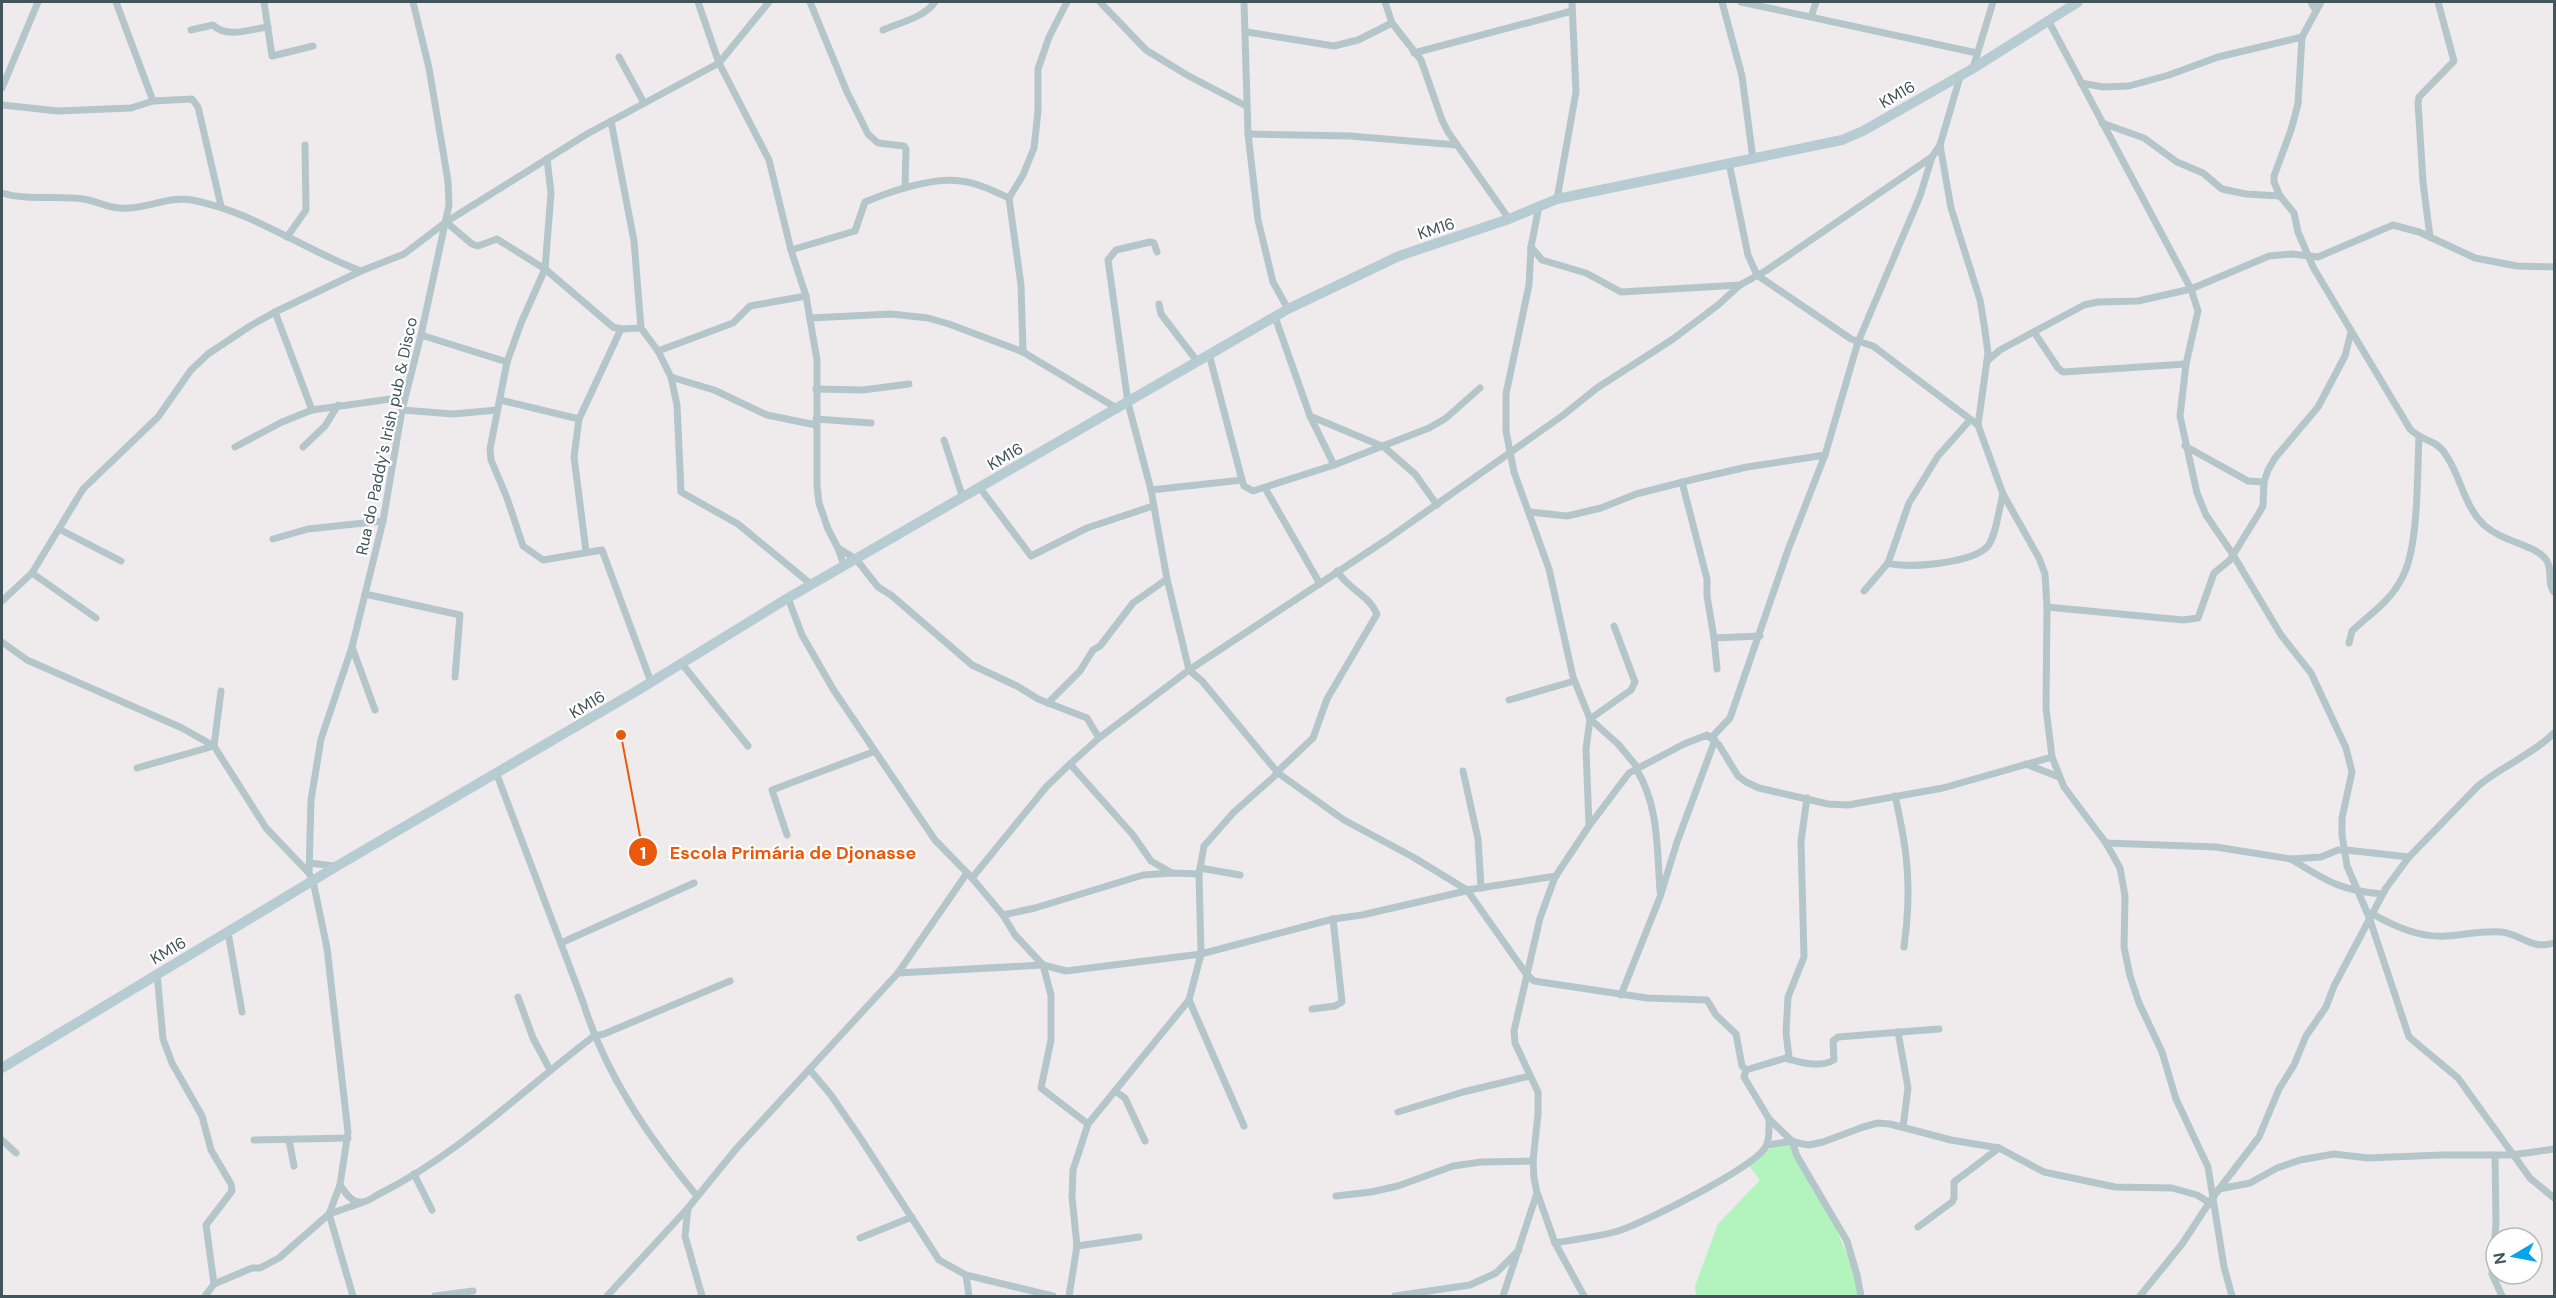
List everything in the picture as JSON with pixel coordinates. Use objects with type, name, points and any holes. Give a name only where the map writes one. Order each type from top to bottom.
[{"type":"street","points":[[2,88],[4,76],[38,2]]},
{"type":"street","points":[[116,2],[153,101]]},
{"type":"street","points":[[264,2],[274,57],[313,46]]},
{"type":"street","name":"Rua do Paddy's Irish pub & Disco","points":[[311,877],[311,800],[321,739],[352,647],[383,521],[402,410],[449,205],[448,181],[429,68],[413,2]]},
{"type":"street","points":[[698,2],[719,63],[769,160],[791,250],[806,296],[817,360],[816,422],[819,502],[828,530],[838,548],[844,566]]},
{"type":"street","points":[[2,601],[32,573],[83,489],[158,417],[198,363],[250,326],[276,312],[361,271],[404,254],[446,222],[547,159],[644,102],[719,63],[769,2]]},
{"type":"street","points":[[810,2],[847,92],[868,134],[878,142],[904,146],[906,149],[905,188]]},
{"type":"street","points":[[883,30],[919,14],[932,7],[935,2]]},
{"type":"street","points":[[1023,352],[1021,285],[1009,198],[1023,175],[1034,148],[1038,111],[1038,69],[1049,37],[1067,2]]},
{"type":"street","points":[[1100,2],[1146,50],[1196,81],[1246,106]]},
{"type":"street","points":[[1244,2],[1247,32],[1246,106],[1258,220],[1273,282],[1288,309]]},
{"type":"street","points":[[1385,2],[1392,22],[1424,68],[1442,120],[1456,145],[1509,219]]},
{"type":"street","points":[[1557,199],[1576,92],[1572,2]]},
{"type":"street","points":[[1722,2],[1742,76],[1753,159]]},
{"type":"street","points":[[1741,2],[1977,54]]},
{"type":"street","points":[[1811,17],[1816,2]]},
{"type":"street","points":[[1972,69],[1993,2]]},
{"type":"street","name":"KM16","points":[[2,1068],[228,932],[311,877],[337,866],[497,775],[788,598],[1288,309],[1399,256],[1509,219],[1557,199],[1816,147],[1863,131],[1972,69],[2078,2]]},
{"type":"street","points":[[2311,2],[2316,11]]},
{"type":"street","points":[[2321,2],[2302,37],[2298,104],[2274,176],[2280,196],[2294,213],[2298,232],[2309,257],[2410,429],[2419,437],[2442,449],[2456,471],[2469,507],[2481,522],[2498,537],[2524,546],[2545,558],[2550,568],[2549,585],[2554,592]]},
{"type":"street","points":[[2430,237],[2423,182],[2418,103],[2419,98],[2454,61],[2438,2]]},
{"type":"street","points":[[1414,53],[1572,11]]},
{"type":"street","points":[[2048,20],[2192,289],[2198,311],[2186,364],[2180,416],[2185,446],[2202,507],[2288,645],[2311,673],[2346,748],[2352,772],[2342,818],[2347,866],[2370,915],[2409,1037],[2458,1078],[2530,1178],[2554,1198]]},
{"type":"street","points":[[1247,32],[1334,46],[1358,40],[1392,22]]},
{"type":"street","points":[[191,30],[213,25],[220,32],[227,33],[268,27]]},
{"type":"street","points":[[2081,83],[2103,87],[2129,86],[2169,75],[2218,57],[2302,37]]},
{"type":"street","points":[[619,57],[644,102]]},
{"type":"street","points":[[1621,995],[1660,897],[1713,739],[1730,718],[1788,550],[1825,455],[1858,342],[1905,236],[1932,157],[1940,145],[1960,76]]},
{"type":"street","points":[[2,105],[58,111],[131,108],[153,101],[192,99],[198,107],[221,206]]},
{"type":"street","points":[[611,121],[634,241],[641,328],[658,351],[671,377],[677,405],[681,492],[738,524],[812,585]]},
{"type":"street","points":[[2102,123],[2144,138],[2177,162],[2203,173],[2222,189],[2246,194],[2280,196]]},
{"type":"street","points":[[1248,134],[1350,136],[1456,145]]},
{"type":"street","points":[[287,237],[306,210],[305,145]]},
{"type":"street","points":[[1940,145],[1951,208],[1980,300],[1987,344],[1987,361],[1978,425],[2003,494],[2039,558],[2045,574],[2048,607],[2045,688],[2052,757],[2059,777],[2072,799],[2116,859],[2123,881],[2124,947],[2130,976],[2139,1003],[2162,1052],[2176,1099],[2208,1167],[2211,1200],[2232,1296]]},
{"type":"street","points":[[607,1296],[688,1208],[736,1149],[898,973],[969,876],[1047,786],[1099,738],[1189,670],[1437,505],[1562,416],[1597,388],[1673,339],[1740,285],[1932,157]]},
{"type":"street","points":[[547,159],[551,193],[545,269],[507,362],[490,449],[491,460],[523,546],[543,560],[602,550],[651,682]]},
{"type":"street","points":[[1729,163],[1748,255],[1757,275],[1858,342],[1873,346],[1978,425]]},
{"type":"street","points":[[791,250],[855,231],[865,202],[905,188],[959,180],[985,187],[1009,198]]},
{"type":"street","points":[[2,193],[14,196],[83,199],[118,208],[129,208],[178,198],[221,206],[254,219],[327,258],[361,271]]},
{"type":"street","points":[[1539,206],[1531,247],[1529,285],[1506,394],[1506,431],[1514,472],[1549,568],[1565,651],[1574,681],[1590,719],[1618,744],[1645,783],[1650,799],[1660,897]]},
{"type":"street","points":[[446,222],[472,244],[483,246],[497,239],[545,269],[613,327],[641,328]]},
{"type":"street","points":[[1987,361],[2000,350],[2090,303],[2138,302],[2192,289],[2270,256],[2325,255],[2393,225],[2430,237],[2475,258],[2517,266],[2554,267]]},
{"type":"street","points":[[1157,252],[1154,243],[1150,242],[1116,250],[1108,260],[1123,406],[1150,490],[1167,579],[1189,670],[1202,681],[1278,772],[1344,820],[1413,857],[1467,890],[1527,975],[1534,981],[1543,984],[1564,984],[1621,995],[1707,1000],[1716,1015],[1736,1034],[1742,1066],[1746,1070]]},
{"type":"street","points":[[1531,247],[1542,260],[1586,273],[1621,292],[1740,285]]},
{"type":"street","points":[[1529,268],[1542,260]]},
{"type":"street","points":[[658,351],[733,323],[750,306],[806,296]]},
{"type":"street","points":[[1159,304],[1161,314],[1197,361]]},
{"type":"street","points":[[276,312],[312,410]]},
{"type":"street","points":[[810,318],[891,314],[928,318],[1023,352],[1123,406]]},
{"type":"street","points":[[1275,317],[1310,416],[1334,465]]},
{"type":"street","points":[[586,551],[574,457],[579,419],[621,329]]},
{"type":"street","points":[[2048,607],[2196,619],[2201,613],[2214,573],[2230,560],[2232,553],[2263,506],[2264,482],[2275,458],[2318,407],[2345,356],[2351,332]]},
{"type":"street","points":[[2034,333],[2063,372],[2186,364]]},
{"type":"street","points":[[421,335],[507,362]]},
{"type":"street","points":[[1987,344],[2000,350]]},
{"type":"street","points":[[1209,354],[1242,480],[1244,486],[1253,491],[1334,465],[1429,428],[1446,418],[1480,388]]},
{"type":"street","points":[[671,377],[714,390],[767,415],[816,422],[871,423]]},
{"type":"street","points":[[816,389],[863,390],[909,384]]},
{"type":"street","points":[[236,447],[282,422],[312,410],[405,397]]},
{"type":"street","points":[[500,400],[579,419]]},
{"type":"street","points":[[303,447],[325,426],[338,405]]},
{"type":"street","points":[[402,410],[453,414],[497,410]]},
{"type":"street","points":[[1310,416],[1384,447],[1415,474],[1437,505]]},
{"type":"street","points":[[1864,591],[1888,563],[1909,504],[1938,456],[1970,420]]},
{"type":"street","points":[[2349,643],[2352,631],[2373,615],[2405,573],[2413,536],[2419,437]]},
{"type":"street","points":[[944,440],[963,498]]},
{"type":"street","points":[[2185,446],[2247,481],[2264,482]]},
{"type":"street","points":[[1530,512],[1567,516],[1682,482],[1747,467],[1825,455]]},
{"type":"street","points":[[1150,490],[1242,480]]},
{"type":"street","points":[[1682,482],[1707,579],[1707,596],[1717,669]]},
{"type":"street","points":[[980,488],[1031,556],[1087,528],[1153,506]]},
{"type":"street","points":[[1264,488],[1320,584]]},
{"type":"street","points":[[1888,563],[1911,567],[1978,554],[1991,541],[2003,494]]},
{"type":"street","points":[[273,538],[308,529],[383,521]]},
{"type":"street","points":[[59,529],[121,561]]},
{"type":"street","points":[[838,548],[856,559],[878,587],[891,595],[972,666],[1048,703],[1087,718],[1099,738]]},
{"type":"street","points":[[1069,1296],[1077,1246],[1072,1197],[1073,1170],[1088,1124],[1188,1000],[1201,954],[1200,871],[1202,853],[1208,840],[1234,812],[1313,738],[1327,699],[1377,614],[1368,599],[1350,588],[1337,571]]},
{"type":"street","points":[[32,573],[96,618]]},
{"type":"street","points":[[1048,703],[1080,671],[1093,650],[1100,646],[1133,603],[1167,579]]},
{"type":"street","points":[[365,594],[460,615],[455,677]]},
{"type":"street","points":[[788,598],[802,635],[873,752],[935,840],[1002,915],[1015,935],[1043,964],[1051,995],[1051,1040],[1041,1088],[1088,1124]]},
{"type":"street","points":[[1589,826],[1586,749],[1590,719],[1631,690],[1635,682],[1614,626]]},
{"type":"street","points":[[1714,638],[1760,636]]},
{"type":"street","points":[[2,642],[27,660],[182,728],[214,746],[266,828],[311,877],[327,948],[348,1138],[340,1185],[329,1214],[353,1296]]},
{"type":"street","points":[[352,647],[375,710]]},
{"type":"street","points":[[682,664],[748,746]]},
{"type":"street","points":[[1509,700],[1574,681]]},
{"type":"street","points":[[214,746],[221,691]]},
{"type":"street","points":[[2140,1296],[2182,1244],[2211,1200],[2259,1137],[2279,1089],[2294,1065],[2306,1036],[2326,1007],[2334,986],[2370,915],[2409,857],[2488,778],[2534,751],[2554,733]]},
{"type":"street","points":[[1584,1296],[1554,1243],[1537,1193],[1533,1161],[1538,1100],[1514,1037],[1540,918],[1555,876],[1629,773],[1701,736],[1713,739],[1738,776],[1746,782],[1759,788],[1827,804],[1848,805],[1943,788],[2052,757]]},
{"type":"street","points":[[137,768],[214,746]]},
{"type":"street","points":[[787,835],[772,790],[873,752]]},
{"type":"street","points":[[1070,764],[1133,835],[1151,861],[1172,873]]},
{"type":"street","points":[[2026,764],[2059,777]]},
{"type":"street","points":[[1463,771],[1478,839],[1481,888]]},
{"type":"street","points":[[497,775],[594,1036],[628,1103],[666,1158],[697,1196]]},
{"type":"street","points":[[1895,796],[1905,837],[1909,867],[1908,920],[1904,947]]},
{"type":"street","points":[[1788,1059],[1788,998],[1804,957],[1801,842],[1807,798]]},
{"type":"street","points":[[2106,843],[2216,847],[2291,859],[2321,857],[2338,850],[2409,857]]},
{"type":"street","points":[[2291,859],[2332,885],[2360,893],[2382,894]]},
{"type":"street","points":[[310,863],[337,866]]},
{"type":"street","points":[[1002,915],[1035,908],[1143,875],[1200,871],[1240,875]]},
{"type":"street","points":[[1467,890],[1555,876]]},
{"type":"street","points":[[898,973],[1043,964],[1066,971],[1201,954],[1333,919],[1362,915],[1467,890],[1555,876]]},
{"type":"street","points":[[561,943],[694,883]]},
{"type":"street","points":[[2370,915],[2394,925],[2433,936],[2499,932],[2541,946],[2554,943]]},
{"type":"street","points":[[1312,1009],[1335,1006],[1342,1002],[1333,919]]},
{"type":"street","points":[[228,932],[242,1012]]},
{"type":"street","points":[[157,973],[165,1045],[172,1063],[195,1100],[202,1116],[207,1141],[232,1191],[206,1225],[214,1284]]},
{"type":"street","points":[[205,1296],[214,1284],[270,1263],[329,1214],[361,1203],[398,1185],[462,1143],[594,1036],[604,1034],[730,981]]},
{"type":"street","points":[[519,998],[533,1038],[550,1070]]},
{"type":"street","points":[[1188,1000],[1244,1126]]},
{"type":"street","points":[[1746,1070],[1788,1059],[1807,1064],[1829,1062],[1834,1060],[1833,1041],[1835,1038],[1940,1029]]},
{"type":"street","points":[[1898,1032],[1908,1088],[1903,1127]]},
{"type":"street","points":[[810,1070],[831,1095],[939,1260],[966,1275],[1053,1296]]},
{"type":"street","points":[[1746,1070],[1744,1077],[1749,1087],[1769,1119],[1792,1141],[1797,1156],[1846,1241],[1861,1296]]},
{"type":"street","points":[[1398,1112],[1463,1092],[1530,1076]]},
{"type":"street","points":[[1115,1091],[1125,1098],[1145,1141]]},
{"type":"street","points":[[1554,1243],[1615,1232],[1632,1226],[1715,1184],[1759,1155],[1767,1145],[1769,1119]]},
{"type":"street","points":[[1767,1145],[1792,1141],[1809,1145],[1816,1144],[1878,1123],[1951,1140],[1999,1148],[2044,1172],[2115,1187],[2172,1188],[2211,1200]]},
{"type":"street","points":[[254,1140],[348,1138]]},
{"type":"street","points":[[2,1140],[16,1153]]},
{"type":"street","points":[[289,1140],[294,1166]]},
{"type":"street","points":[[1918,1227],[1952,1202],[1954,1182],[1999,1148]]},
{"type":"street","points":[[2219,1189],[2250,1183],[2277,1167],[2334,1154],[2368,1158],[2512,1155],[2554,1149]]},
{"type":"street","points":[[2495,1155],[2496,1223],[2492,1274],[2502,1296]]},
{"type":"street","points":[[1336,1196],[1398,1186],[1453,1166],[1481,1162],[1533,1161]]},
{"type":"street","points":[[414,1174],[432,1210]]},
{"type":"street","points":[[340,1185],[354,1201],[361,1203]]},
{"type":"street","points":[[1503,1296],[1521,1248],[1537,1193]]},
{"type":"street","points":[[688,1208],[684,1236],[702,1296]]},
{"type":"street","points":[[860,1238],[912,1217]]},
{"type":"street","points":[[1077,1246],[1139,1238]]},
{"type":"street","points":[[1395,1296],[1478,1282],[1496,1273],[1521,1248]]},
{"type":"street","points":[[966,1275],[969,1296]]},
{"type":"street","points":[[435,1296],[473,1291]]},
{"type":"green space","points":[[1790,1143],[1827,1200],[1851,1263],[1859,1296],[1696,1296],[1695,1286],[1718,1224],[1760,1180],[1749,1166],[1765,1151]]},
{"type":"place","name":"Escola Primária de Djonasse","points":[[621,735]]}]
